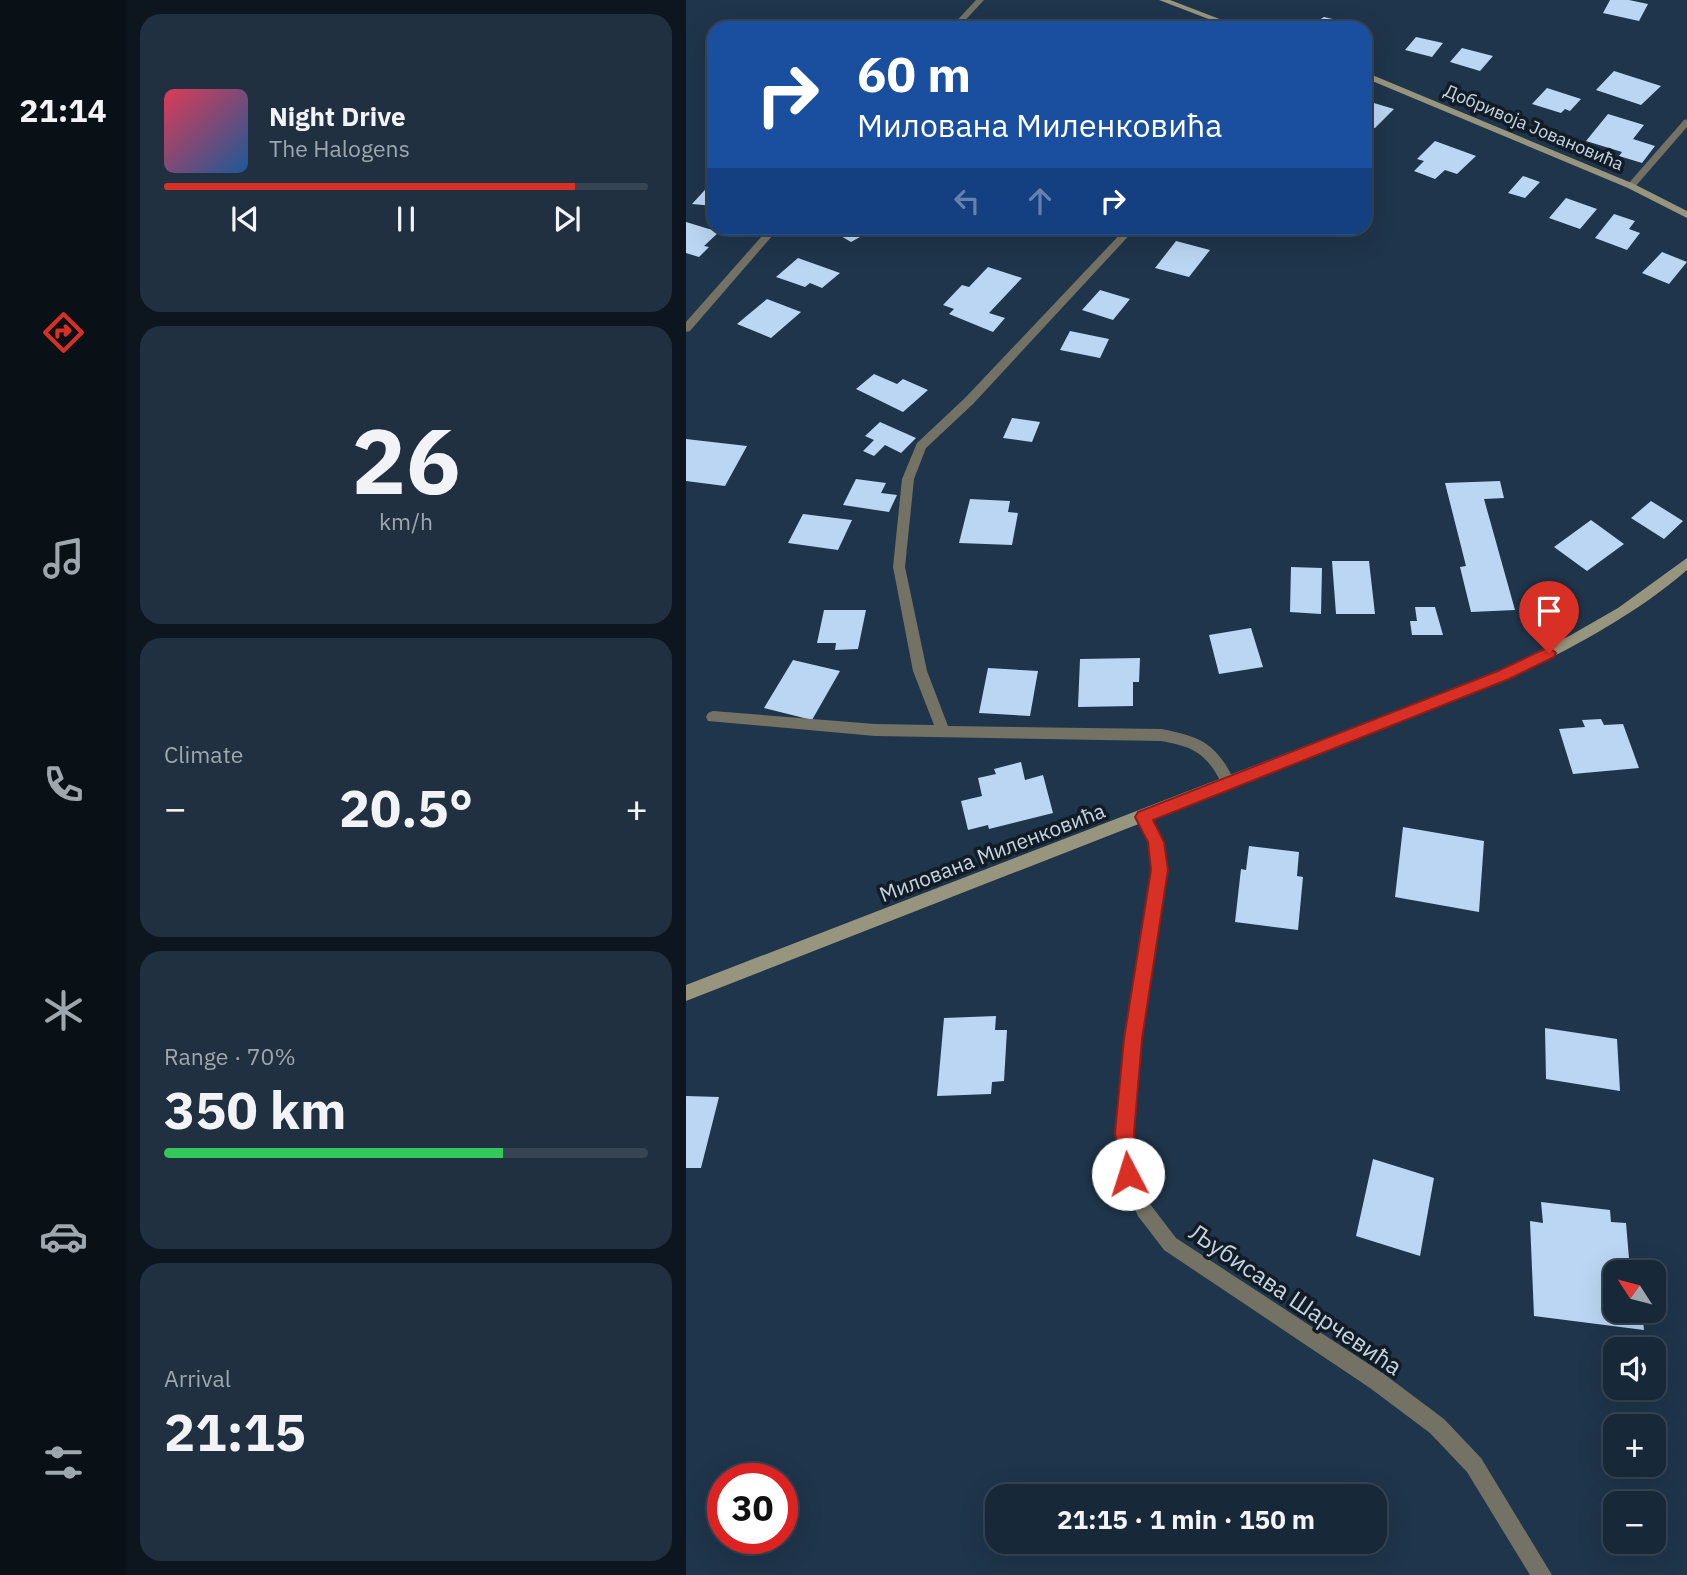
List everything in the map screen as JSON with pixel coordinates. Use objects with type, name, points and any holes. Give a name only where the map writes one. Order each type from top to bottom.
[{"type":"street","points":[[960,21],[979,0]]},
{"type":"street","points":[[1168,1],[1221,21]]},
{"type":"street","name":"Добривоја Јовановића","points":[[1372,78],[1632,186],[1687,215]]},
{"type":"street","points":[[1632,186],[1687,122]]},
{"type":"street","points":[[686,328],[768,235]]},
{"type":"street","points":[[943,731],[920,671],[899,567],[908,479],[921,446],[969,401],[1124,235]]},
{"type":"street","name":"Милована Миленковића","points":[[686,993],[1504,675],[1605,621],[1670,579],[1687,563]]},
{"type":"street","points":[[713,716],[875,730],[1029,735],[1117,732],[1190,740],[1206,748],[1219,761],[1228,782]]},
{"type":"street","name":"Љубисава Шарчевића","points":[[1143,817],[1156,842],[1160,870],[1133,1039],[1125,1133],[1128,1174],[1144,1210],[1170,1244],[1377,1381],[1437,1426],[1474,1465],[1542,1575]]},
{"type":"building","points":[[1610,0],[1648,4],[1639,21],[1603,13]]},
{"type":"building","points":[[1324,17],[1341,21],[1318,21]]},
{"type":"building","points":[[1416,37],[1443,43],[1432,57],[1405,50]]},
{"type":"building","points":[[1462,48],[1493,56],[1480,71],[1450,62]]},
{"type":"building","points":[[1614,71],[1661,86],[1641,105],[1596,90]]},
{"type":"building","points":[[1547,88],[1581,99],[1570,111],[1565,109],[1561,113],[1532,104]]},
{"type":"building","points":[[1372,102],[1394,109],[1375,128],[1372,127]]},
{"type":"building","points":[[1608,114],[1644,125],[1633,139],[1655,146],[1642,163],[1619,156],[1622,152],[1586,141]]},
{"type":"building","points":[[1435,141],[1476,156],[1457,174],[1445,170],[1435,179],[1414,171],[1424,161],[1417,159]]},
{"type":"building","points":[[1523,176],[1540,182],[1525,198],[1508,193]]},
{"type":"building","points":[[707,188],[707,205],[692,204]]},
{"type":"building","points":[[1566,198],[1597,209],[1580,229],[1549,218]]},
{"type":"building","points":[[1614,214],[1635,221],[1629,229],[1640,233],[1627,250],[1595,238]]},
{"type":"building","points":[[686,222],[707,228],[707,235],[716,235],[704,246],[709,247],[699,257],[686,253]]},
{"type":"building","points":[[839,235],[864,235],[851,242]]},
{"type":"building","points":[[1176,241],[1210,250],[1189,277],[1155,268]]},
{"type":"building","points":[[1662,252],[1687,262],[1669,284],[1642,273]]},
{"type":"building","points":[[798,258],[840,273],[822,288],[810,283],[805,287],[776,277]]},
{"type":"building","points":[[988,267],[1022,278],[989,313],[1005,318],[993,332],[949,314],[954,309],[943,305],[962,285],[969,287]]},
{"type":"building","points":[[1100,290],[1130,299],[1113,320],[1082,310]]},
{"type":"building","points":[[767,299],[801,312],[771,338],[737,324]]},
{"type":"building","points":[[1070,331],[1109,339],[1100,358],[1060,350]]},
{"type":"building","points":[[874,374],[897,384],[903,379],[928,390],[903,412],[856,389]]},
{"type":"building","points":[[1012,418],[1040,422],[1032,442],[1003,438]]},
{"type":"building","points":[[880,422],[916,438],[901,453],[885,445],[874,456],[863,451],[874,440],[865,436]]},
{"type":"building","points":[[686,439],[747,446],[725,486],[686,481]]},
{"type":"building","points":[[856,479],[886,483],[881,493],[897,495],[889,512],[843,505]]},
{"type":"building","points":[[1500,481],[1504,498],[1484,499],[1515,610],[1471,612],[1460,567],[1466,566],[1445,483]]},
{"type":"building","points":[[970,499],[1010,501],[1008,512],[1018,513],[1012,545],[959,543]]},
{"type":"building","points":[[1651,501],[1683,521],[1664,539],[1631,518]]},
{"type":"building","points":[[803,514],[852,520],[838,550],[788,543]]},
{"type":"building","points":[[1591,520],[1624,544],[1587,571],[1554,547]]},
{"type":"building","points":[[1332,561],[1369,561],[1375,614],[1336,614]]},
{"type":"building","points":[[1291,567],[1322,568],[1321,614],[1290,612]]},
{"type":"building","points":[[1415,607],[1435,607],[1443,635],[1412,635],[1410,621],[1417,621]]},
{"type":"building","points":[[824,610],[866,610],[858,649],[835,650],[836,643],[817,643]]},
{"type":"building","points":[[1251,628],[1263,667],[1219,674],[1209,635]]},
{"type":"building","points":[[1140,658],[1139,682],[1133,682],[1133,706],[1078,707],[1080,659]]},
{"type":"building","points":[[793,660],[840,671],[812,720],[764,708]]},
{"type":"building","points":[[988,668],[1038,671],[1030,716],[979,713]]},
{"type":"building","points":[[1601,719],[1604,725],[1623,724],[1639,768],[1573,774],[1559,729],[1585,727],[1582,720]]},
{"type":"building","points":[[1021,762],[1025,780],[1043,775],[1053,813],[989,829],[988,825],[968,830],[961,801],[982,796],[978,778],[996,774],[994,769]]},
{"type":"building","points":[[1403,827],[1484,841],[1479,912],[1395,897]]},
{"type":"building","points":[[1249,846],[1299,852],[1297,876],[1303,877],[1298,930],[1235,922],[1241,869],[1246,870]]},
{"type":"building","points":[[996,1016],[995,1030],[1007,1030],[1004,1081],[992,1082],[991,1094],[937,1096],[944,1018]]},
{"type":"building","points":[[1545,1028],[1617,1039],[1620,1091],[1546,1079]]},
{"type":"building","points":[[686,1096],[719,1097],[701,1168],[686,1168]]},
{"type":"building","points":[[1373,1159],[1434,1178],[1420,1256],[1356,1236]]},
{"type":"building","points":[[1541,1202],[1610,1210],[1611,1222],[1626,1223],[1629,1260],[1603,1260],[1603,1323],[1643,1323],[1644,1330],[1534,1316],[1530,1221],[1543,1223]]},
{"type":"route","points":[[1128,1174],[1125,1133],[1133,1039],[1160,870],[1156,842],[1143,817],[1504,675],[1549,653]]}]
